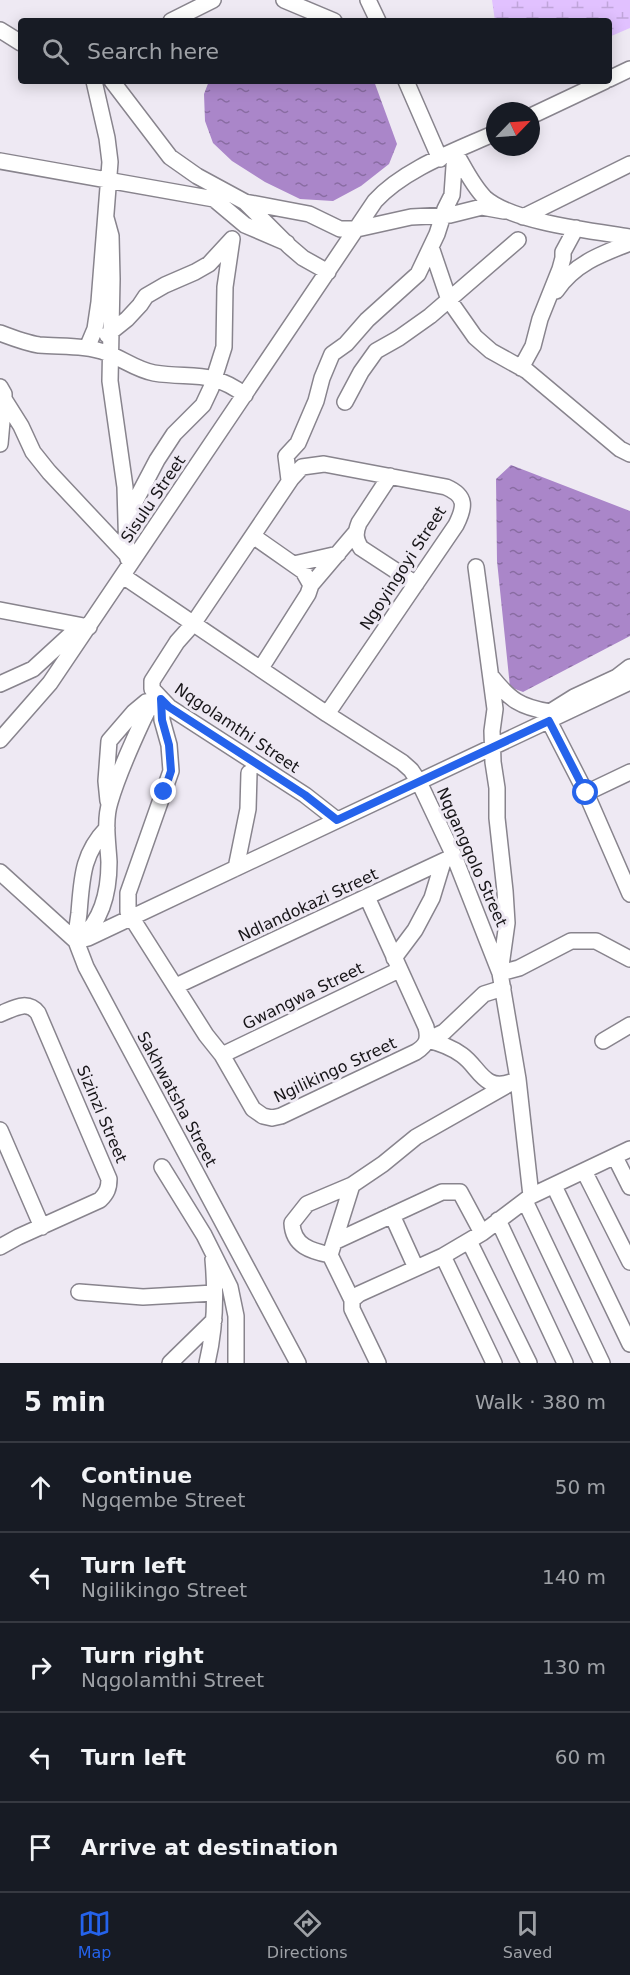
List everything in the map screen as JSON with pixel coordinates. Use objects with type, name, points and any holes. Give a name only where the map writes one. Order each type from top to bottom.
[{"type":"street","points":[[177,18],[213,0]]},
{"type":"street","points":[[284,0],[327,18]]},
{"type":"street","points":[[368,0],[377,18]]},
{"type":"street","points":[[0,30],[18,41]]},
{"type":"street","points":[[612,78],[630,69]]},
{"type":"street","points":[[87,348],[94,329],[99,302],[98,287],[110,162],[95,84]]},
{"type":"street","points":[[114,84],[170,157],[197,176],[245,202],[303,258],[328,272]]},
{"type":"street","points":[[408,84],[448,155],[485,198],[504,211]]},
{"type":"street","points":[[540,112],[599,84]]},
{"type":"street","name":"Sisulu Street","points":[[0,740],[50,683],[89,627],[126,567],[375,201],[403,177],[486,137]]},
{"type":"street","points":[[289,480],[286,456],[298,443],[316,401],[321,378],[332,354],[346,344],[367,320],[418,274],[452,195],[448,155]]},
{"type":"street","points":[[0,161],[214,199],[245,225],[287,243]]},
{"type":"street","points":[[523,217],[630,164]]},
{"type":"street","points":[[245,202],[309,214],[340,229],[357,229],[411,217],[443,216],[482,207],[576,228],[630,237]]},
{"type":"street","points":[[106,218],[111,236],[110,381],[122,459],[127,517],[126,567]]},
{"type":"street","points":[[521,368],[533,346],[560,269],[562,252],[576,228]]},
{"type":"street","points":[[87,348],[112,332],[140,305],[146,296],[209,264],[232,239],[225,287],[224,347],[214,378],[203,405],[174,434],[157,460],[127,517]]},
{"type":"street","points":[[345,402],[361,372],[376,351],[399,338],[449,300],[518,240]]},
{"type":"street","points":[[547,302],[562,282],[590,258],[630,243]]},
{"type":"street","points":[[431,247],[449,300],[475,337],[491,351],[527,371],[620,449],[630,454]]},
{"type":"street","points":[[0,333],[37,345],[87,348],[111,354],[152,373],[200,375],[214,378],[226,382],[245,395]]},
{"type":"street","points":[[0,444],[2,393]]},
{"type":"street","name":"Nqgangqolo Street","points":[[2,393],[39,458],[126,567],[193,624],[402,762],[419,782],[448,859],[502,980],[518,1079],[528,1199],[602,1363]]},
{"type":"street","name":"Ngoyingoyi Street","points":[[193,624],[289,480],[302,466],[324,464],[446,487],[455,491],[463,505],[462,514],[456,525],[327,714]]},
{"type":"street","points":[[390,476],[359,523],[356,540],[361,548],[416,584]]},
{"type":"street","points":[[261,668],[308,594],[311,585],[356,532]]},
{"type":"street","points":[[253,537],[303,571],[311,585]]},
{"type":"street","points":[[294,564],[338,554]]},
{"type":"street","points":[[476,567],[495,709],[492,747],[507,923],[502,980]]},
{"type":"street","points":[[0,610],[89,627]]},
{"type":"street","name":"Nqgolamthi Street","points":[[193,624],[177,642],[152,681],[152,688],[169,707],[305,795],[337,820]]},
{"type":"street","points":[[0,684],[33,669],[69,636],[89,627]]},
{"type":"street","points":[[491,676],[515,701],[530,708],[550,712],[630,668]]},
{"type":"street","points":[[76,941],[88,938],[630,682]]},
{"type":"street","points":[[109,804],[143,720],[149,708],[161,699]]},
{"type":"street","points":[[76,941],[95,922],[103,909],[109,864],[107,828],[109,804],[106,781],[109,741],[134,712],[146,702],[161,699]]},
{"type":"street","points":[[132,916],[128,912],[128,893],[171,771],[169,745],[162,720],[161,699]]},
{"type":"street","points":[[549,721],[624,862],[630,894]]},
{"type":"street","points":[[586,793],[630,772]]},
{"type":"street","points":[[236,868],[248,809],[249,773]]},
{"type":"street","points":[[76,941],[82,878],[88,854],[96,840],[107,828]]},
{"type":"street","points":[[396,964],[432,898],[448,859]]},
{"type":"street","name":"Ndlandokazi Street","points":[[176,986],[448,859]]},
{"type":"street","name":"Sakhwatsha Street","points":[[0,872],[76,941],[86,967],[298,1363]]},
{"type":"street","points":[[367,897],[426,1027],[427,1040]]},
{"type":"street","name":"Ngilikingo Street","points":[[132,916],[206,1035],[222,1055],[253,1109],[262,1116],[272,1119],[281,1116],[416,1052],[427,1040]]},
{"type":"street","points":[[427,1040],[444,1032],[484,994],[519,968],[572,941],[597,941],[630,959]]},
{"type":"street","name":"Gwangwa Street","points":[[222,1055],[396,964]]},
{"type":"street","name":"Sizinzi Street","points":[[0,1014],[24,1005],[30,1005],[38,1013],[109,1179],[109,1188],[100,1200],[0,1247]]},
{"type":"street","points":[[603,1041],[630,1025]]},
{"type":"street","points":[[427,1040],[445,1045],[464,1056],[486,1080],[502,1085],[518,1079]]},
{"type":"street","points":[[518,1079],[416,1137],[352,1185],[307,1204],[292,1223],[292,1231],[297,1241],[312,1251],[332,1248],[392,1215],[442,1192],[460,1192],[475,1237],[529,1363]]},
{"type":"street","points":[[0,1130],[42,1227]]},
{"type":"street","points":[[352,1300],[359,1294],[443,1256],[475,1237],[528,1199],[630,1149]]},
{"type":"street","points":[[615,1156],[630,1187]]},
{"type":"street","points":[[162,1167],[191,1212],[230,1287],[236,1316],[236,1363]]},
{"type":"street","points":[[585,1172],[630,1262]]},
{"type":"street","points":[[352,1185],[332,1248],[352,1300],[352,1310],[378,1363]]},
{"type":"street","points":[[554,1186],[630,1344]]},
{"type":"street","points":[[392,1215],[416,1268]]},
{"type":"street","points":[[498,1220],[565,1363]]},
{"type":"street","points":[[207,1363],[214,1320],[211,1250]]},
{"type":"street","points":[[443,1256],[495,1363]]},
{"type":"street","points":[[80,1292],[143,1297],[214,1293]]},
{"type":"street","points":[[170,1363],[214,1320]]},
{"type":"green space","points":[[492,0],[630,0],[630,28],[612,36],[612,18],[495,18]]},
{"type":"water","points":[[208,84],[375,84],[397,144],[389,164],[361,186],[333,201],[300,199],[265,182],[232,161],[213,143],[205,121],[204,94]]},
{"type":"water","points":[[511,465],[630,511],[630,636],[523,692],[510,687],[497,561],[496,479]]},
{"type":"route","points":[[164,792],[171,771],[169,745],[162,720],[161,699],[169,707],[305,795],[337,820],[549,721],[586,793]]}]
